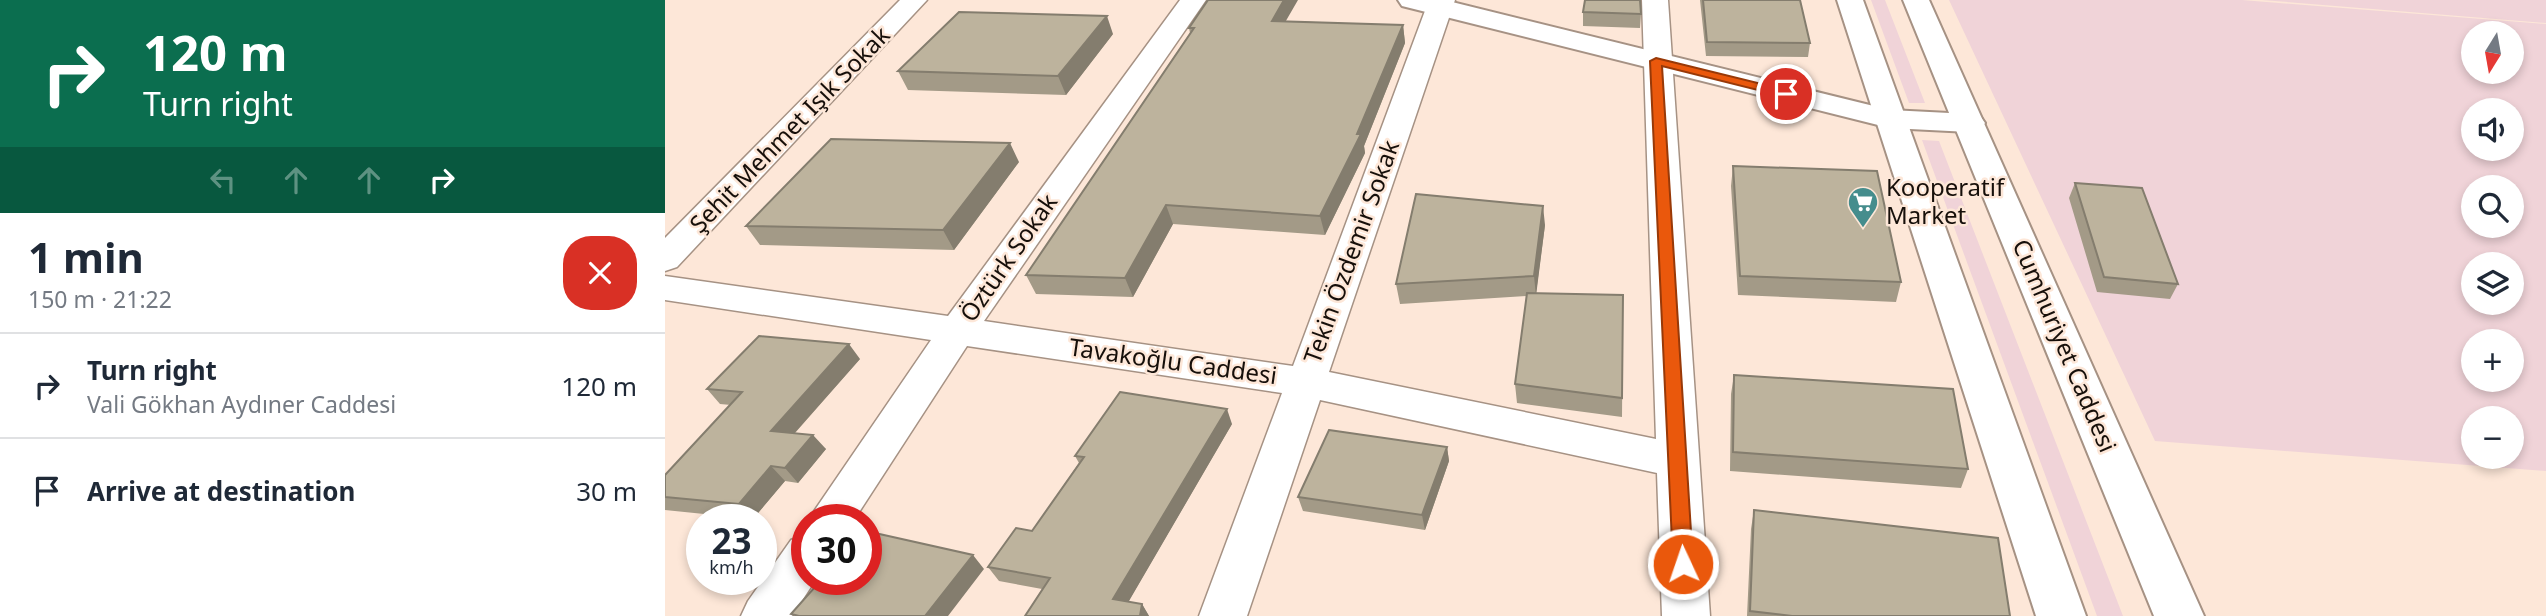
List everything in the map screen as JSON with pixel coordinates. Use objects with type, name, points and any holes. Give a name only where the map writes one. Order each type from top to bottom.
[{"type":"main road","points":[[1850,0],[2061,616]]},
{"type":"main road","name":"Cumhuriyet Caddesi","points":[[1916,0],[2179,616]]},
{"type":"main road","points":[[1431,3],[1890,119],[1969,122]]},
{"type":"street","name":"Şehit Mehmet Işık Sokak","points":[[665,259],[914,0]]},
{"type":"street","name":"Öztürk Sokak","points":[[841,504],[958,330],[1193,0]]},
{"type":"street","points":[[1655,0],[1686,616]]},
{"type":"street","name":"Tekin Özdemir Sokak","points":[[1223,616],[1305,382],[1431,3]]},
{"type":"street","name":"Tavakoğlu Caddesi","points":[[665,289],[1305,382],[1677,460]]},
{"type":"street","points":[[765,616],[791,578]]},
{"type":"shaded area","points":[[1871,0],[1885,0],[1925,103],[1909,103]]},
{"type":"shaded area","points":[[1949,0],[2242,0],[2508,21],[2461,21],[2461,84],[2524,84],[2524,22],[2546,24],[2546,471],[2520,469],[2524,469],[2524,406],[2461,406],[2461,464],[2155,441]]},
{"type":"shaded area","points":[[2262,0],[2546,0],[2546,23]]},
{"type":"shaded area","points":[[1922,140],[1939,141],[2123,616],[2097,616]]},
{"type":"building","points":[[1208,0],[1284,0],[1272,21],[1403,25],[1357,134],[1361,134],[1320,216],[1166,205],[1125,278],[1026,275],[1194,28],[1189,28]]},
{"type":"building","points":[[1585,0],[1640,0],[1641,14],[1583,12]]},
{"type":"building","points":[[1703,0],[1800,0],[1810,43],[1707,42]]},
{"type":"building","points":[[959,12],[1107,16],[1058,76],[898,71]]},
{"type":"building","points":[[831,139],[1010,143],[943,230],[746,226]]},
{"type":"building","points":[[1733,166],[1877,171],[1901,282],[1740,276]]},
{"type":"building","points":[[2075,183],[2142,188],[2178,284],[2104,277]]},
{"type":"building","points":[[1416,194],[1543,206],[1534,276],[1396,284]]},
{"type":"building","points":[[1527,293],[1623,295],[1622,398],[1515,384]]},
{"type":"building","points":[[759,336],[849,344],[771,431],[813,435],[785,468],[771,466],[739,504],[665,497],[665,475],[742,392],[707,389]]},
{"type":"building","points":[[1734,375],[1953,389],[1968,469],[1733,452]]},
{"type":"building","points":[[1120,392],[1227,409],[1113,599],[1142,604],[1140,616],[1025,616],[1050,578],[988,567],[1016,528],[1032,531],[1084,457],[1075,456]]},
{"type":"building","points":[[1329,430],[1447,447],[1422,515],[1298,497]]},
{"type":"building","points":[[1754,510],[1998,538],[2010,616],[1792,616],[1750,611]]},
{"type":"building","points":[[882,535],[973,555],[925,616],[791,614],[808,595],[882,595]]},
{"type":"place","name":"Kooperatif Market","points":[[1863,229]]},
{"type":"route","points":[[1683,564],[1656,61],[1786,94]]}]
